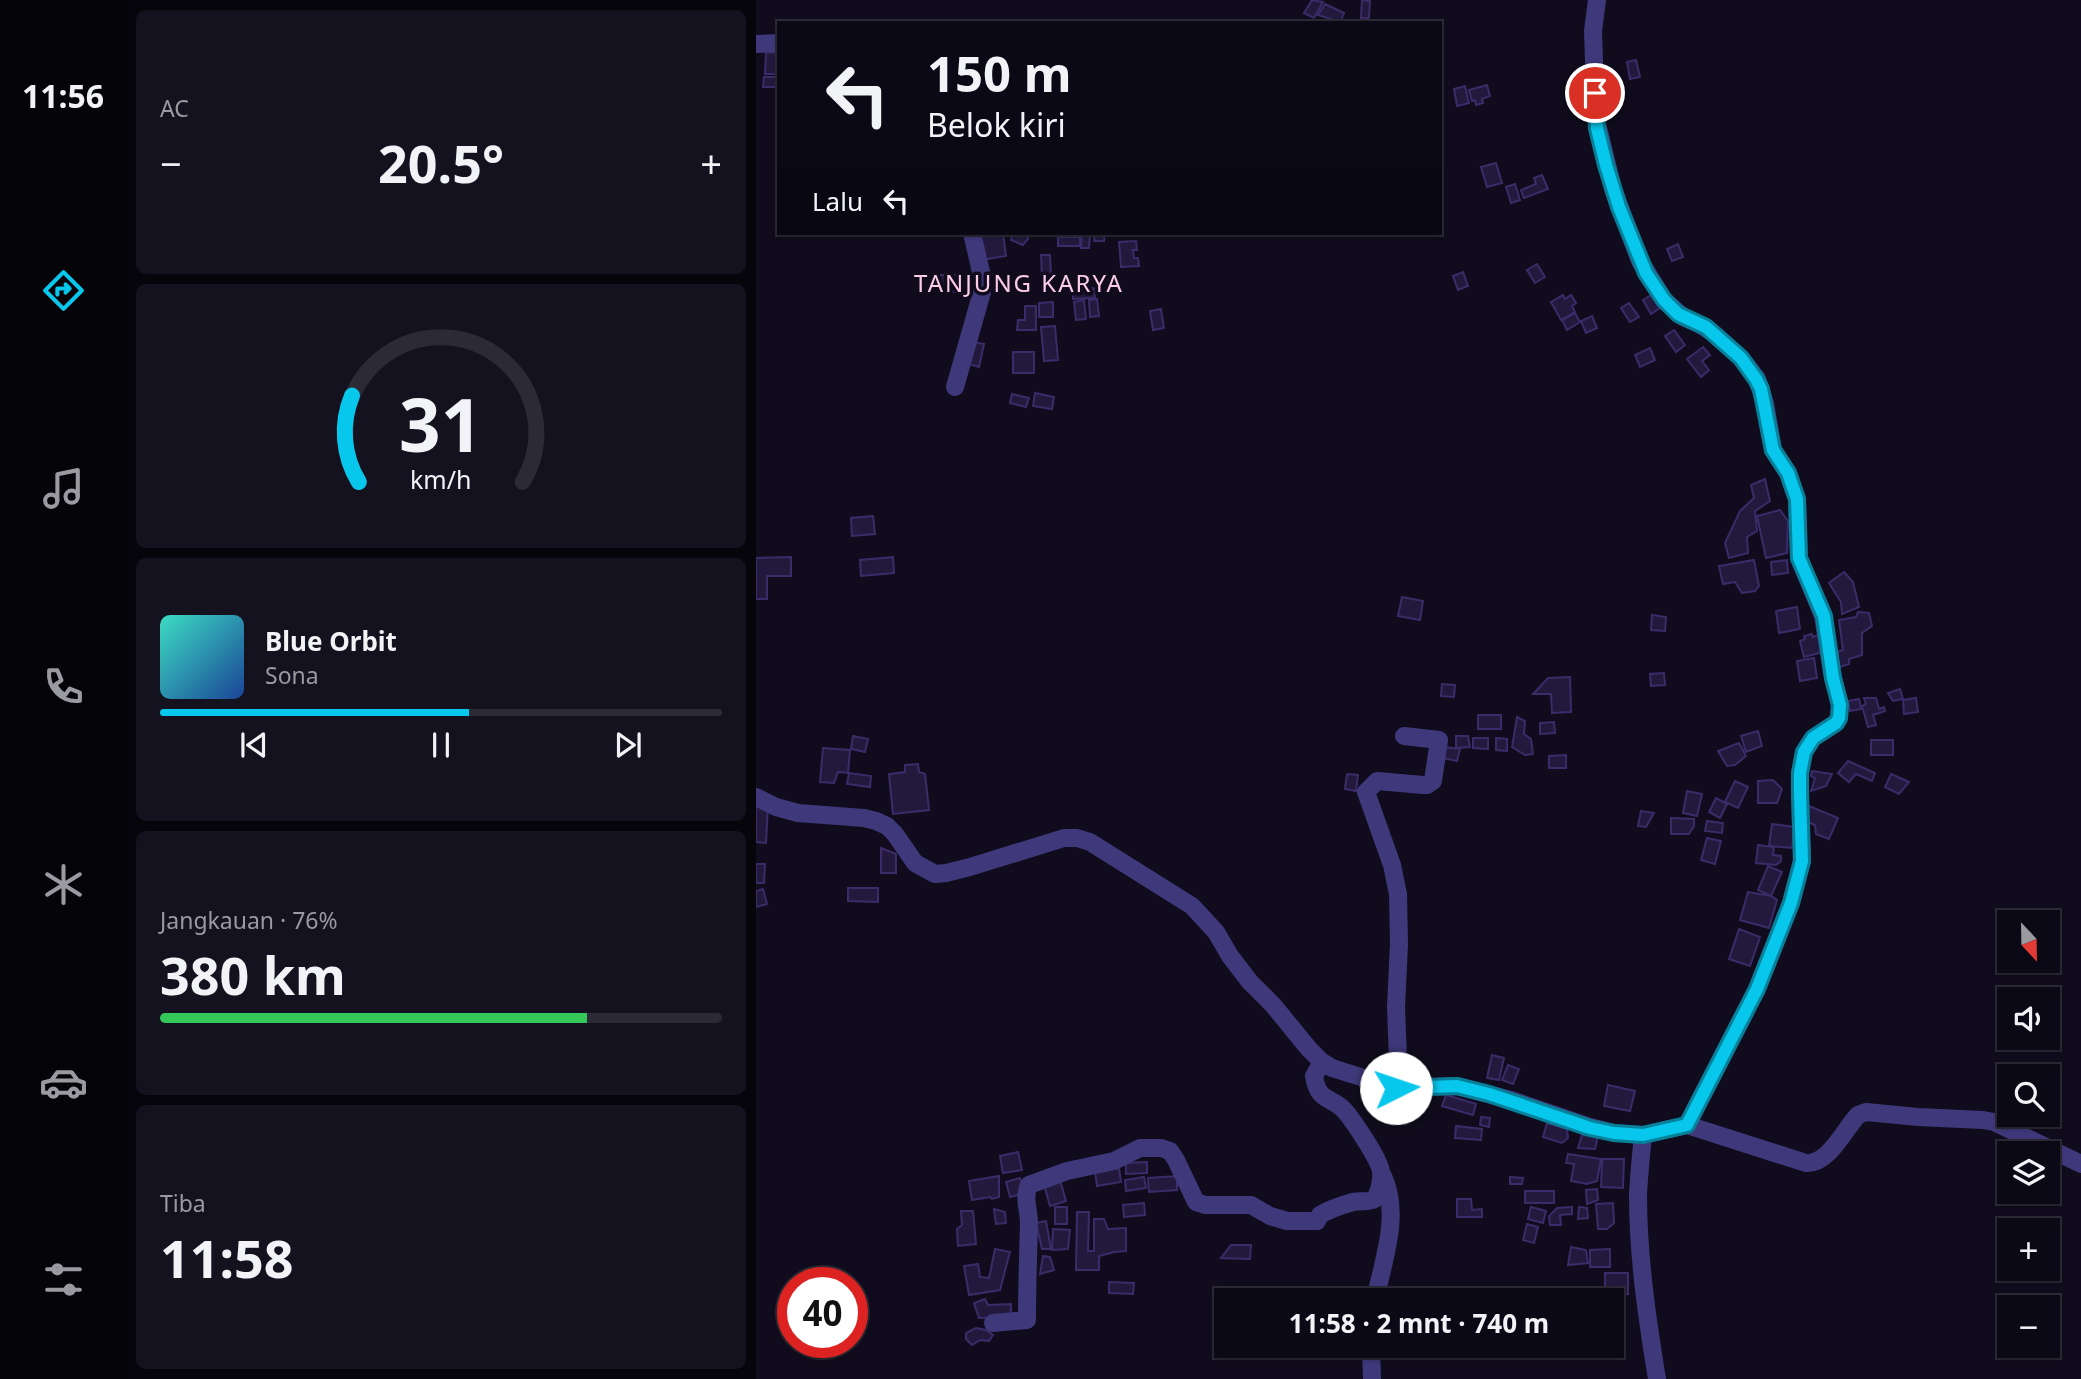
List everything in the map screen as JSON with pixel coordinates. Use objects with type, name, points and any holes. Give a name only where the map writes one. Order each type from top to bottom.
[{"type":"street","points":[[1597,0],[1593,31],[1596,119],[1613,189],[1640,261],[1664,300],[1683,317],[1713,333],[1741,358],[1756,379],[1765,404],[1773,450],[1788,473],[1797,499],[1799,558],[1824,616],[1833,678],[1840,705],[1836,723],[1813,738],[1804,752],[1800,773],[1802,861],[1791,903],[1757,989],[1687,1125]]},
{"type":"street","points":[[756,44],[777,43]]},
{"type":"street","points":[[955,387],[982,292],[981,272],[972,235]]},
{"type":"street","points":[[1396,1088],[1398,894],[1392,865],[1366,792],[1377,781],[1427,785],[1433,781],[1439,740],[1404,736]]},
{"type":"street","points":[[756,797],[776,807],[798,813],[864,818],[887,826],[915,863],[935,874],[970,867],[1064,838],[1090,842],[1192,906],[1216,932],[1240,970],[1322,1062],[1344,1073],[1396,1088],[1457,1086],[1614,1133],[1643,1135],[1687,1125],[1814,1164],[1823,1159],[1858,1115],[1867,1112],[1983,1120],[1994,1122],[2081,1164]]},
{"type":"street","points":[[1322,1062],[1314,1076],[1316,1087],[1326,1099],[1344,1110],[1363,1136],[1389,1191],[1389,1237],[1378,1288]]},
{"type":"street","points":[[1643,1135],[1638,1194],[1640,1240],[1647,1316],[1657,1379]]},
{"type":"street","points":[[993,1323],[1027,1320],[1029,1219],[1026,1195],[1029,1185],[1068,1171],[1114,1161],[1140,1148],[1161,1148],[1170,1151],[1176,1160],[1196,1202],[1205,1205],[1251,1205],[1287,1222],[1306,1223],[1317,1222],[1320,1215],[1343,1205],[1372,1201],[1380,1189],[1382,1172]]},
{"type":"street","points":[[1371,1358],[1372,1379]]},
{"type":"building","points":[[1312,0],[1323,2],[1314,18],[1304,13]]},
{"type":"building","points":[[1362,0],[1370,1],[1369,18],[1361,18]]},
{"type":"building","points":[[1325,4],[1344,13],[1341,21],[1330,21],[1331,19],[1318,15]]},
{"type":"building","points":[[766,52],[777,53],[777,74],[765,74]]},
{"type":"building","points":[[1636,60],[1640,77],[1630,79],[1627,62]]},
{"type":"building","points":[[764,77],[777,77],[777,87],[763,87]]},
{"type":"building","points":[[1487,85],[1490,96],[1482,99],[1483,103],[1476,105],[1469,90]]},
{"type":"building","points":[[1465,86],[1469,103],[1457,106],[1454,89]]},
{"type":"building","points":[[1496,163],[1502,183],[1487,187],[1481,167]]},
{"type":"building","points":[[1542,175],[1548,189],[1524,198],[1521,190],[1536,184],[1534,178]]},
{"type":"building","points":[[1515,184],[1520,200],[1511,203],[1506,187]]},
{"type":"building","points":[[977,235],[1003,235],[1006,256],[981,260]]},
{"type":"building","points":[[1012,235],[1028,235],[1023,245],[1011,240]]},
{"type":"building","points":[[1082,235],[1090,235],[1089,248],[1081,248]]},
{"type":"building","points":[[1095,235],[1105,235],[1104,241],[1094,241]]},
{"type":"building","points":[[1058,237],[1080,237],[1080,246],[1058,246]]},
{"type":"building","points":[[1136,241],[1137,250],[1133,250],[1139,266],[1121,267],[1119,242]]},
{"type":"building","points":[[1678,244],[1683,257],[1672,261],[1667,249]]},
{"type":"building","points":[[1041,255],[1050,255],[1051,276],[1042,276]]},
{"type":"building","points":[[1537,264],[1545,277],[1535,283],[1527,270]]},
{"type":"building","points":[[1463,272],[1468,286],[1458,290],[1453,276]]},
{"type":"building","points":[[938,275],[957,275],[958,292],[949,292],[949,288],[938,288]]},
{"type":"building","points":[[1094,288],[1095,298],[1073,299],[1073,290]]},
{"type":"building","points":[[1563,295],[1565,299],[1571,295],[1576,303],[1572,306],[1575,312],[1561,320],[1551,302]]},
{"type":"building","points":[[1651,295],[1660,308],[1651,314],[1643,300]]},
{"type":"building","points":[[1097,299],[1099,316],[1090,317],[1089,300]]},
{"type":"building","points":[[1084,300],[1086,319],[1076,320],[1074,302]]},
{"type":"building","points":[[1053,302],[1053,317],[1039,317],[1039,303]]},
{"type":"building","points":[[1629,303],[1639,317],[1630,322],[1621,308]]},
{"type":"building","points":[[1025,306],[1036,306],[1036,330],[1017,330],[1018,320],[1025,320]]},
{"type":"building","points":[[1161,309],[1164,328],[1153,330],[1150,311]]},
{"type":"building","points":[[1575,313],[1580,322],[1567,330],[1562,320]]},
{"type":"building","points":[[1592,316],[1597,328],[1586,333],[1581,321]]},
{"type":"building","points":[[1055,326],[1058,360],[1044,361],[1041,327]]},
{"type":"building","points":[[1674,330],[1685,345],[1676,352],[1665,336]]},
{"type":"building","points":[[973,342],[984,344],[979,367],[969,364]]},
{"type":"building","points":[[1703,347],[1710,355],[1702,361],[1709,370],[1701,377],[1687,359]]},
{"type":"building","points":[[1650,348],[1655,360],[1640,367],[1635,355]]},
{"type":"building","points":[[1013,352],[1034,352],[1034,373],[1013,373]]},
{"type":"building","points":[[1035,393],[1054,397],[1052,409],[1033,406]]},
{"type":"building","points":[[1012,394],[1029,398],[1026,407],[1010,403]]},
{"type":"building","points":[[1765,479],[1770,501],[1755,511],[1757,531],[1747,537],[1748,553],[1729,558],[1725,543],[1740,511],[1754,498],[1751,485]]},
{"type":"building","points":[[1780,510],[1788,521],[1787,553],[1766,558],[1757,516]]},
{"type":"building","points":[[873,516],[875,534],[852,536],[851,518]]},
{"type":"building","points":[[791,557],[791,576],[767,576],[767,599],[756,599],[756,558]]},
{"type":"building","points":[[893,557],[894,573],[861,576],[860,560]]},
{"type":"building","points":[[1754,560],[1759,586],[1755,591],[1742,593],[1735,582],[1723,584],[1719,566]]},
{"type":"building","points":[[1787,560],[1788,573],[1772,575],[1771,562]]},
{"type":"building","points":[[1844,572],[1853,582],[1859,607],[1842,614],[1841,602],[1829,583]]},
{"type":"building","points":[[1402,597],[1423,601],[1420,620],[1398,616]]},
{"type":"building","points":[[1797,607],[1800,629],[1779,633],[1776,611]]},
{"type":"building","points":[[1858,612],[1869,613],[1872,626],[1862,633],[1862,655],[1849,659],[1849,664],[1837,668],[1834,653],[1843,650],[1839,620],[1856,617]]},
{"type":"building","points":[[1652,615],[1666,617],[1665,631],[1651,630]]},
{"type":"building","points":[[1812,634],[1813,637],[1818,635],[1823,652],[1804,657],[1800,641],[1805,639],[1804,636]]},
{"type":"building","points":[[1814,658],[1817,678],[1800,681],[1797,661]]},
{"type":"building","points":[[1664,673],[1665,685],[1651,686],[1650,674]]},
{"type":"building","points":[[1570,677],[1571,712],[1552,713],[1551,694],[1533,694],[1548,678]]},
{"type":"building","points":[[1442,684],[1455,685],[1454,697],[1441,696]]},
{"type":"building","points":[[1900,689],[1903,699],[1893,701],[1888,693]]},
{"type":"building","points":[[1864,698],[1876,698],[1879,709],[1884,707],[1885,711],[1873,715],[1876,725],[1868,727],[1862,706],[1866,704]]},
{"type":"building","points":[[1916,698],[1918,712],[1904,714],[1903,700]]},
{"type":"building","points":[[1859,699],[1861,709],[1850,711],[1848,701]]},
{"type":"building","points":[[1478,715],[1501,715],[1501,729],[1478,729]]},
{"type":"building","points":[[1517,717],[1525,721],[1524,734],[1531,739],[1533,754],[1525,755],[1512,747]]},
{"type":"building","points":[[1554,722],[1555,733],[1540,734],[1540,723]]},
{"type":"building","points":[[1758,731],[1762,746],[1746,752],[1741,736]]},
{"type":"building","points":[[853,736],[868,739],[865,752],[851,749]]},
{"type":"building","points":[[1456,736],[1468,736],[1470,747],[1456,748]]},
{"type":"building","points":[[1473,738],[1488,738],[1488,749],[1473,748]]},
{"type":"building","points":[[1496,738],[1507,739],[1507,751],[1496,750]]},
{"type":"building","points":[[1871,740],[1893,740],[1893,755],[1871,755]]},
{"type":"building","points":[[1739,743],[1746,756],[1735,765],[1727,766],[1718,751]]},
{"type":"building","points":[[1445,747],[1460,749],[1457,761],[1443,758]]},
{"type":"building","points":[[823,748],[850,750],[848,773],[838,772],[834,783],[820,782]]},
{"type":"building","points":[[1566,755],[1566,768],[1549,768],[1549,756]]},
{"type":"building","points":[[1848,761],[1875,773],[1872,781],[1856,774],[1849,782],[1838,773]]},
{"type":"building","points":[[918,764],[919,772],[925,774],[929,810],[893,814],[889,774],[905,772],[905,765]]},
{"type":"building","points":[[1812,771],[1832,774],[1826,786],[1811,791],[1815,778],[1811,776]]},
{"type":"building","points":[[849,773],[871,776],[870,787],[847,784]]},
{"type":"building","points":[[1347,774],[1358,775],[1356,791],[1345,789]]},
{"type":"building","points":[[1891,774],[1909,782],[1899,794],[1885,787]]},
{"type":"building","points":[[1773,780],[1782,789],[1777,803],[1758,803],[1758,781]]},
{"type":"building","points":[[1735,781],[1748,787],[1738,808],[1725,802]]},
{"type":"building","points":[[1687,791],[1702,794],[1697,816],[1683,813]]},
{"type":"building","points":[[1716,798],[1727,804],[1720,818],[1709,812]]},
{"type":"building","points":[[756,805],[768,806],[766,843],[756,842]]},
{"type":"building","points":[[1809,806],[1838,818],[1829,839],[1816,834],[1815,825],[1803,820]]},
{"type":"building","points":[[1641,811],[1654,813],[1646,827],[1638,826]]},
{"type":"building","points":[[1671,818],[1694,819],[1694,826],[1689,834],[1671,834]]},
{"type":"building","points":[[1707,821],[1723,823],[1722,833],[1705,831]]},
{"type":"building","points":[[1772,824],[1795,827],[1792,848],[1769,846]]},
{"type":"building","points":[[1707,838],[1721,841],[1715,864],[1701,860]]},
{"type":"building","points":[[1758,845],[1774,847],[1773,855],[1781,856],[1781,861],[1776,865],[1756,863]]},
{"type":"building","points":[[881,848],[896,854],[896,873],[881,873]]},
{"type":"building","points":[[756,864],[765,864],[764,883],[756,883]]},
{"type":"building","points":[[1768,866],[1782,872],[1771,896],[1758,890]]},
{"type":"building","points":[[848,888],[878,888],[878,902],[848,901]]},
{"type":"building","points":[[763,889],[767,904],[756,907],[756,891]]},
{"type":"building","points":[[1748,892],[1771,896],[1777,900],[1769,928],[1740,920]]},
{"type":"building","points":[[1739,929],[1760,937],[1750,966],[1729,959]]},
{"type":"building","points":[[1492,1055],[1504,1058],[1499,1080],[1487,1078]]},
{"type":"building","points":[[1508,1065],[1519,1069],[1513,1084],[1502,1080]]},
{"type":"building","points":[[1608,1085],[1635,1091],[1630,1111],[1604,1106]]},
{"type":"building","points":[[1446,1095],[1476,1104],[1473,1115],[1442,1106]]},
{"type":"building","points":[[1481,1117],[1490,1118],[1489,1127],[1480,1125]]},
{"type":"building","points":[[1547,1123],[1567,1129],[1568,1138],[1562,1143],[1543,1137]]},
{"type":"building","points":[[1456,1126],[1482,1129],[1481,1140],[1455,1138]]},
{"type":"building","points":[[1582,1135],[1598,1136],[1595,1149],[1578,1148]]},
{"type":"building","points":[[1018,1152],[1022,1170],[1003,1173],[1000,1156]]},
{"type":"building","points":[[1568,1154],[1601,1159],[1597,1181],[1587,1184],[1571,1181],[1574,1164],[1566,1163]]},
{"type":"building","points":[[1602,1159],[1624,1159],[1623,1188],[1601,1187]]},
{"type":"building","points":[[1147,1162],[1147,1173],[1126,1174],[1126,1163]]},
{"type":"building","points":[[1119,1168],[1121,1182],[1097,1186],[1095,1172]]},
{"type":"building","points":[[999,1176],[999,1197],[972,1200],[969,1181]]},
{"type":"building","points":[[1177,1176],[1177,1190],[1149,1192],[1148,1178]]},
{"type":"building","points":[[1144,1177],[1146,1188],[1126,1191],[1125,1180]]},
{"type":"building","points":[[1510,1177],[1523,1178],[1522,1184],[1510,1184]]},
{"type":"building","points":[[1020,1178],[1025,1193],[1010,1197],[1006,1182]]},
{"type":"building","points":[[1060,1180],[1066,1201],[1050,1206],[1044,1185]]},
{"type":"building","points":[[1597,1189],[1598,1200],[1587,1204],[1586,1190]]},
{"type":"building","points":[[1525,1191],[1554,1191],[1554,1203],[1525,1203]]},
{"type":"building","points":[[1457,1199],[1471,1199],[1472,1210],[1482,1209],[1482,1217],[1457,1217]]},
{"type":"building","points":[[1144,1203],[1145,1215],[1124,1217],[1123,1205]]},
{"type":"building","points":[[1613,1203],[1614,1223],[1607,1229],[1598,1229],[1596,1204]]},
{"type":"building","points":[[1055,1207],[1067,1207],[1067,1224],[1055,1224]]},
{"type":"building","points":[[1531,1207],[1546,1211],[1543,1223],[1528,1219]]},
{"type":"building","points":[[1572,1207],[1572,1214],[1560,1215],[1561,1225],[1550,1225],[1549,1216],[1557,1208]]},
{"type":"building","points":[[1579,1207],[1587,1208],[1588,1218],[1578,1219]]},
{"type":"building","points":[[994,1209],[1005,1212],[1006,1223],[996,1224]]},
{"type":"building","points":[[961,1211],[973,1211],[976,1244],[958,1246],[957,1229],[962,1225]]},
{"type":"building","points":[[1077,1212],[1089,1212],[1088,1251],[1094,1251],[1094,1219],[1104,1219],[1108,1229],[1126,1228],[1126,1251],[1099,1256],[1099,1270],[1076,1270]]},
{"type":"building","points":[[1046,1221],[1051,1249],[1042,1249],[1036,1223]]},
{"type":"building","points":[[1527,1224],[1538,1227],[1534,1243],[1523,1240]]},
{"type":"building","points":[[1053,1229],[1070,1230],[1068,1249],[1052,1250]]},
{"type":"building","points":[[1231,1245],[1251,1245],[1250,1259],[1221,1258]]},
{"type":"building","points":[[1571,1247],[1586,1250],[1588,1263],[1568,1265]]},
{"type":"building","points":[[995,1249],[1010,1252],[1000,1290],[969,1295],[964,1266],[978,1264],[980,1277],[989,1278]]},
{"type":"building","points":[[1610,1249],[1610,1267],[1590,1267],[1590,1250]]},
{"type":"building","points":[[1043,1256],[1050,1257],[1054,1270],[1040,1274]]},
{"type":"building","points":[[1605,1273],[1628,1273],[1628,1294],[1624,1294],[1624,1288],[1605,1288]]},
{"type":"building","points":[[1109,1282],[1134,1283],[1133,1294],[1109,1293]]},
{"type":"building","points":[[985,1299],[988,1305],[1011,1304],[1011,1317],[979,1318],[974,1303]]},
{"type":"building","points":[[976,1328],[993,1335],[989,1341],[980,1340],[972,1345],[966,1339],[966,1333]]},
{"type":"district","name":"TANJUNG KARYA","points":[[1019,284]]},
{"type":"route","points":[[1396,1088],[1457,1086],[1614,1133],[1643,1135],[1687,1125],[1757,989],[1799,879],[1803,843],[1800,773],[1804,752],[1813,738],[1831,728],[1839,718],[1840,705],[1833,678],[1824,616],[1799,558],[1797,499],[1788,473],[1773,450],[1761,389],[1741,358],[1706,327],[1678,314],[1664,300],[1646,273],[1619,207],[1606,165],[1597,128],[1595,93]]}]
